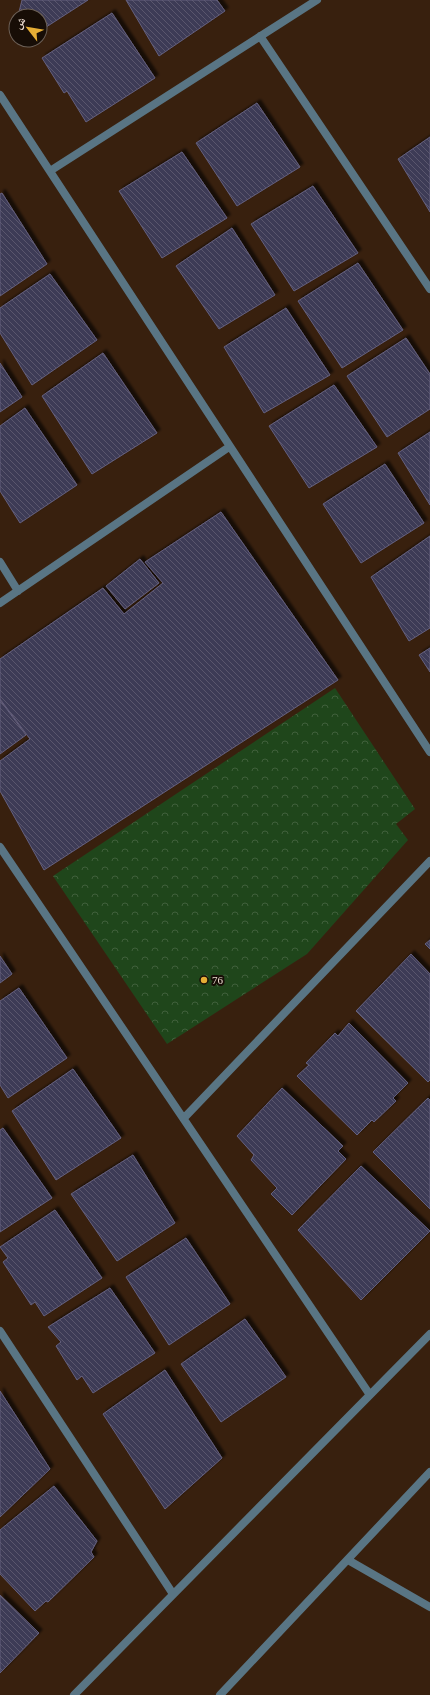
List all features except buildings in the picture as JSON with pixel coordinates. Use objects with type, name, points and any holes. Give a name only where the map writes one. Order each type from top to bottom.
[{"type":"street","points":[[50,171],[316,0]]},
{"type":"street","points":[[260,36],[430,289]]},
{"type":"street","points":[[0,95],[430,752]]},
{"type":"street","points":[[0,603],[230,447]]},
{"type":"street","points":[[0,562],[18,591]]},
{"type":"street","points":[[0,847],[370,1395]]},
{"type":"street","points":[[184,1118],[430,861]]},
{"type":"street","points":[[74,1695],[430,1334]]},
{"type":"street","points":[[1,1336],[173,1594]]},
{"type":"street","points":[[220,1695],[430,1472]]},
{"type":"street","points":[[348,1560],[430,1607]]},
{"type":"green space","name":"76","points":[[335,688],[415,809],[396,824],[408,840],[307,954],[167,1044],[53,876]]},
{"type":"place","name":"76","points":[[204,980]]}]
